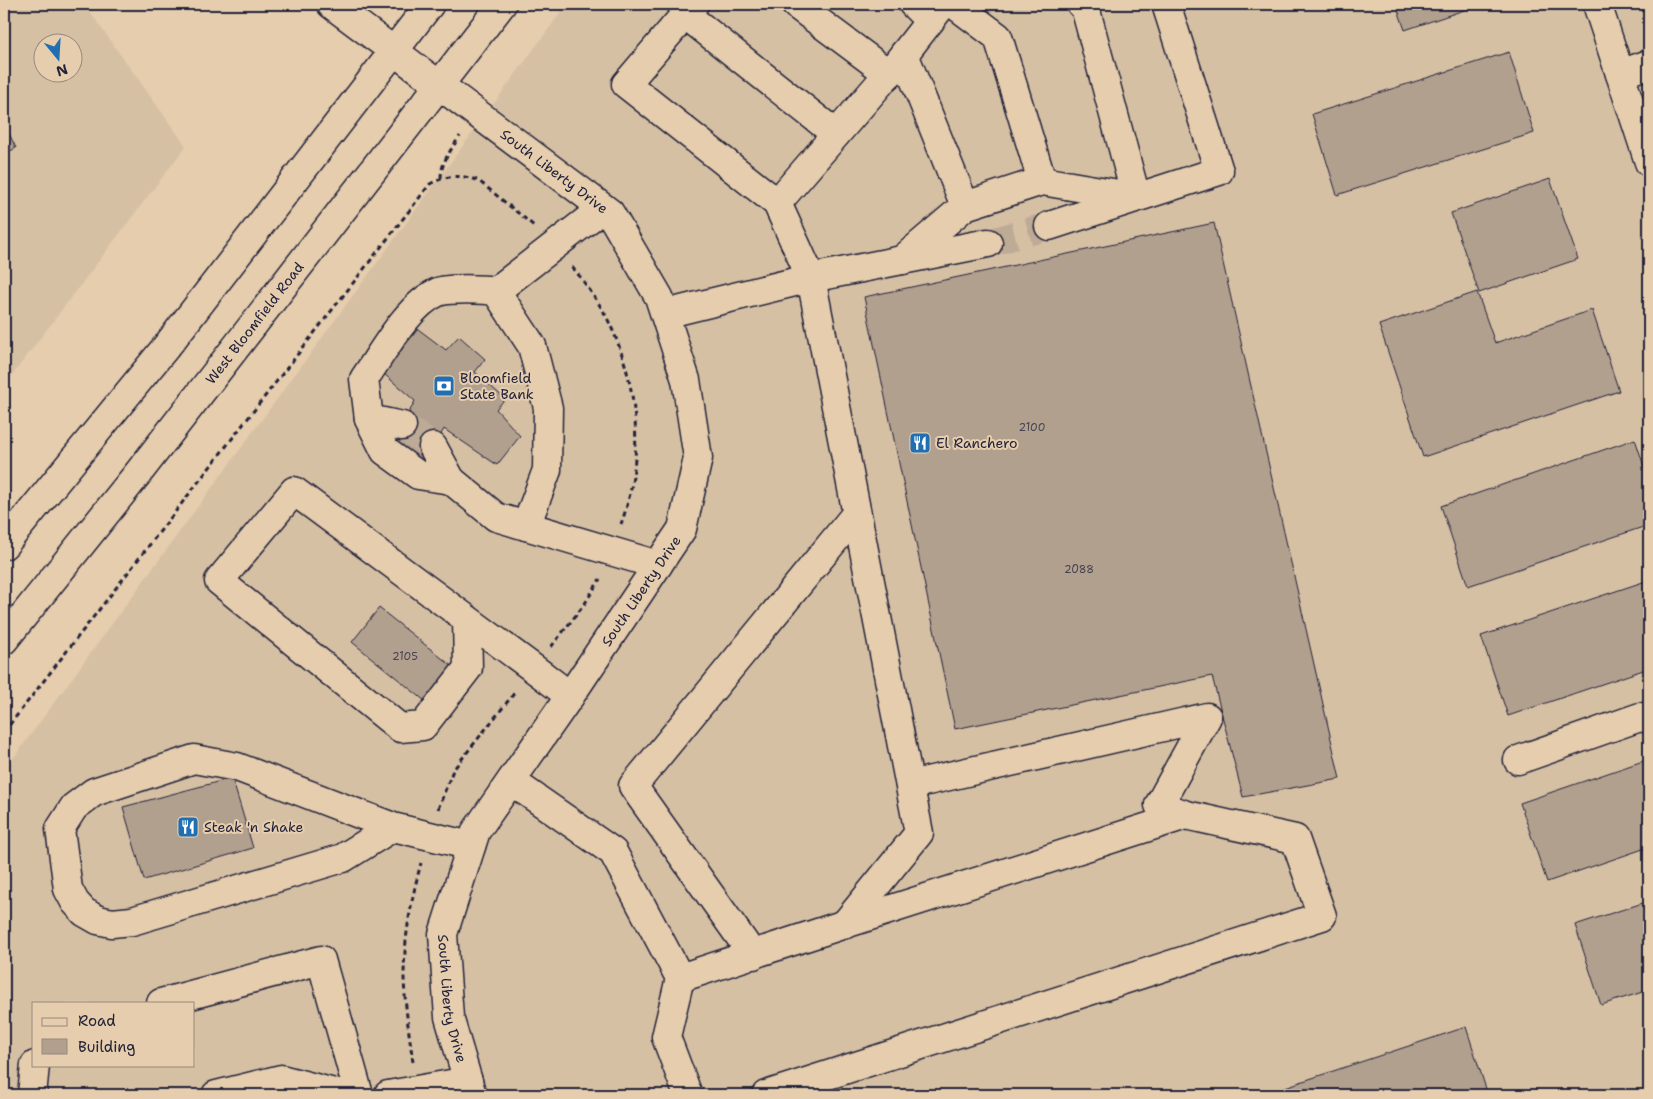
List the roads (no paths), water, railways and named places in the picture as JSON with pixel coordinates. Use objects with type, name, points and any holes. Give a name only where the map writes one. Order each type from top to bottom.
[{"type":"street","name":"South Liberty Drive","points":[[331,4],[610,213],[659,298],[665,314],[686,380],[698,458],[682,529],[570,696],[476,831],[443,934],[449,1017],[470,1088]]},
{"type":"street","points":[[4,545],[170,342],[430,4]]},
{"type":"street","name":"West Bloomfield Road","points":[[4,640],[139,472],[502,4]]},
{"type":"street","points":[[795,4],[896,64],[965,206]]},
{"type":"street","points":[[954,4],[998,37],[1042,181]]},
{"type":"street","points":[[1081,4],[1085,7],[1136,197]]},
{"type":"street","points":[[1049,226],[1219,171],[1166,4]]},
{"type":"street","points":[[1598,4],[1649,162]]},
{"type":"street","points":[[776,203],[896,64],[929,9]]},
{"type":"street","points":[[836,134],[690,10],[626,84],[776,203],[811,278],[919,833],[845,924]]},
{"type":"street","points":[[1620,74],[1649,64]]},
{"type":"street","points":[[902,260],[965,206],[1042,181],[1136,197]]},
{"type":"street","points":[[451,480],[418,475],[385,451],[369,419],[364,379],[412,311],[439,292],[480,289],[496,291],[603,208]]},
{"type":"street","points":[[665,314],[811,278],[988,243]]},
{"type":"street","points":[[496,291],[532,346],[548,408],[546,470],[526,526]]},
{"type":"street","points":[[369,419],[402,426]]},
{"type":"street","points":[[433,447],[451,480],[496,517],[658,565]]},
{"type":"street","points":[[467,619],[468,668],[423,726],[400,728],[219,581],[294,491],[467,619],[570,696]]},
{"type":"street","points":[[753,955],[633,786],[856,514]]},
{"type":"street","points":[[766,1095],[1322,916],[1295,838],[1186,815],[1159,805],[1207,717],[910,785]]},
{"type":"street","points":[[1518,760],[1640,717],[1649,719]]},
{"type":"street","points":[[393,827],[343,858],[132,921],[112,923],[98,920],[84,912],[75,902],[68,888],[60,830],[74,806],[94,792],[194,759],[236,767],[393,827],[471,846]]},
{"type":"street","points":[[511,780],[613,852],[680,978],[666,1037],[688,1095]]},
{"type":"street","points":[[680,978],[1186,815]]},
{"type":"street","points":[[165,1002],[321,960],[358,1095]]},
{"type":"street","points":[[32,1095],[35,1066]]},
{"type":"street","points":[[216,1095],[284,1087],[342,1095]]},
{"type":"street","points":[[388,1095],[419,1090],[470,1088]]},
{"type":"tunnel","points":[[988,243],[1049,226]]},
{"type":"tunnel","points":[[402,426],[433,447]]},
{"type":"place","name":"Bloomfield State Bank","points":[[444,386]]},
{"type":"place","name":"El Ranchero","points":[[920,443]]},
{"type":"place","name":"Steak 'n Shake","points":[[188,827]]}]
